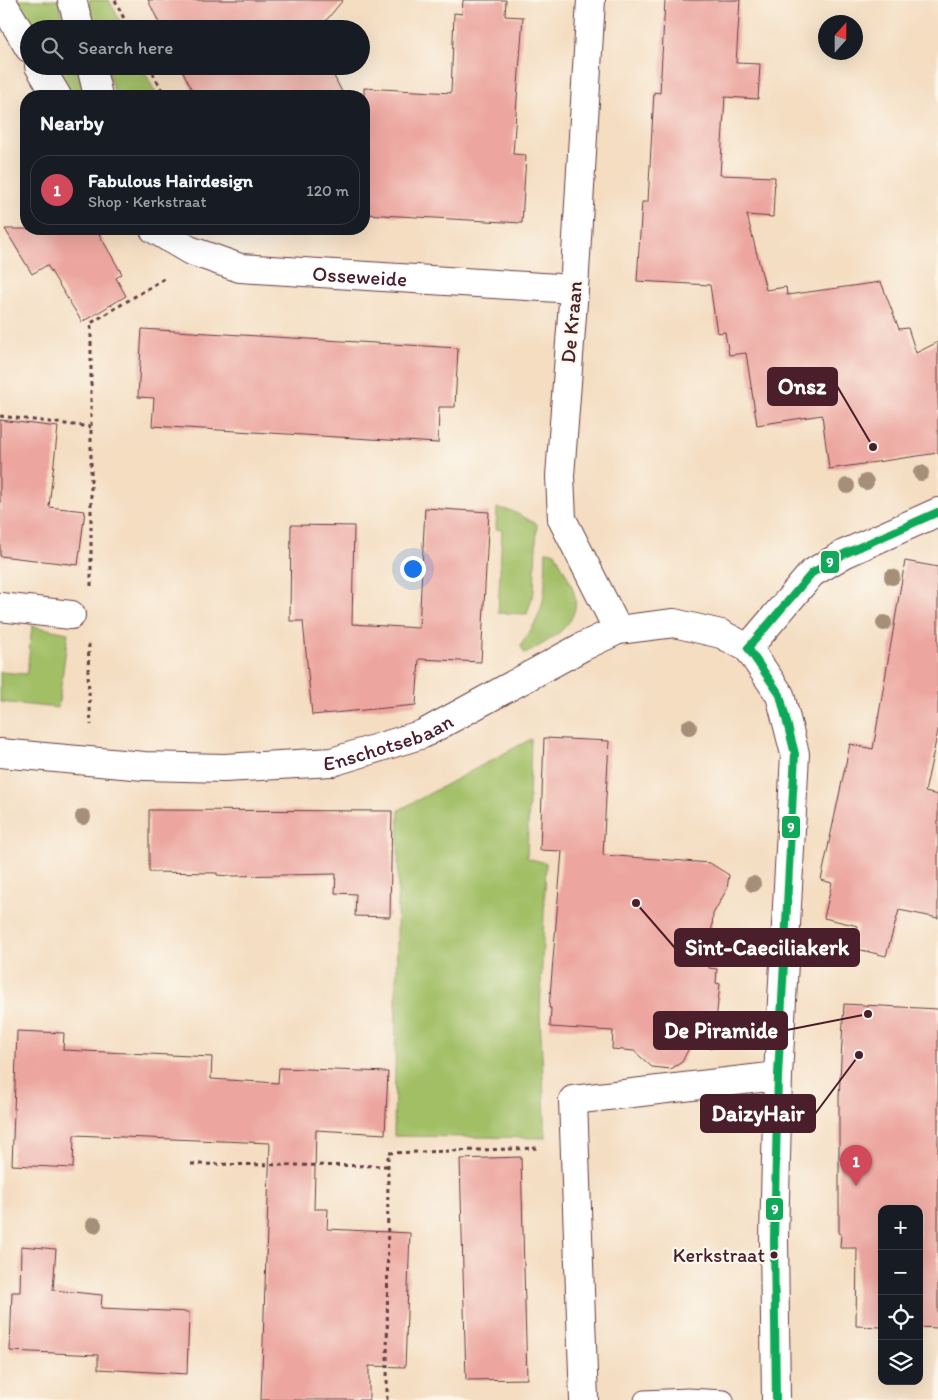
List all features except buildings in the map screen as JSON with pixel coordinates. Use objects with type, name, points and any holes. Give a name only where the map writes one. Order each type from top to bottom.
[{"type":"street","points":[[1,0],[20,33]]},
{"type":"street","points":[[72,0],[78,20]]},
{"type":"street","name":"De Kraan","points":[[591,0],[574,289],[560,476],[562,519],[618,630]]},
{"type":"street","points":[[44,75],[53,90]]},
{"type":"street","points":[[93,75],[97,90]]},
{"type":"street","name":"Osseweide","points":[[164,235],[189,250],[240,268],[574,289]]},
{"type":"street","points":[[776,1400],[774,1239],[778,1076],[795,754],[780,695],[748,648],[812,573],[844,554],[938,512]]},
{"type":"street","points":[[0,607],[80,625]]},
{"type":"street","name":"Enschotsebaan","points":[[0,753],[154,766],[233,767],[332,762],[423,734],[582,647],[618,630],[674,623],[721,634],[748,648]]},
{"type":"street","points":[[584,1400],[573,1100],[778,1076]]},
{"type":"lane","points":[[644,1400],[688,1398],[724,1400]]},
{"type":"path","points":[[115,0],[125,20]]},
{"type":"path","points":[[154,75],[162,90]]},
{"type":"path","points":[[91,595],[91,324],[177,271],[189,250]]},
{"type":"path","points":[[0,416],[91,427]]},
{"type":"path","points":[[80,625],[88,674],[91,726]]},
{"type":"path","points":[[387,1400],[388,1153],[575,1147]]},
{"type":"path","points":[[191,1164],[388,1166]]},
{"type":"green space","points":[[14,0],[58,0],[64,20],[25,20]]},
{"type":"green space","points":[[88,0],[109,0],[119,20],[94,20]]},
{"type":"green space","points":[[57,75],[80,75],[84,90],[66,90]]},
{"type":"green space","points":[[109,75],[146,75],[154,90],[113,90]]},
{"type":"green space","points":[[497,508],[512,511],[537,524],[534,591],[527,614],[498,613],[502,530],[496,529]]},
{"type":"green space","points":[[546,551],[555,552],[568,578],[575,599],[574,610],[564,628],[545,643],[525,654],[521,647],[536,621],[543,601]]},
{"type":"green space","points":[[32,626],[68,633],[58,708],[0,702],[0,672],[27,674]]},
{"type":"green space","points":[[531,739],[527,858],[546,863],[540,1015],[546,1138],[394,1136],[399,810]]},
{"type":"transit line","name":"9","points":[[748,648],[812,573],[844,554],[938,512]]},
{"type":"transit line","name":"9","points":[[748,648],[780,695],[795,754],[778,1076],[774,1239],[776,1400]]},
{"type":"place","name":"Onsz","points":[[873,447]]},
{"type":"place","name":"Sint-Caeciliakerk","points":[[636,903]]},
{"type":"place","name":"De Piramide","points":[[868,1014]]},
{"type":"place","name":"DaizyHair","points":[[859,1055]]},
{"type":"place","name":"Fabulous Hairdesign","points":[[856,1186]]},
{"type":"place","name":"Kerkstraat","points":[[774,1255]]}]
